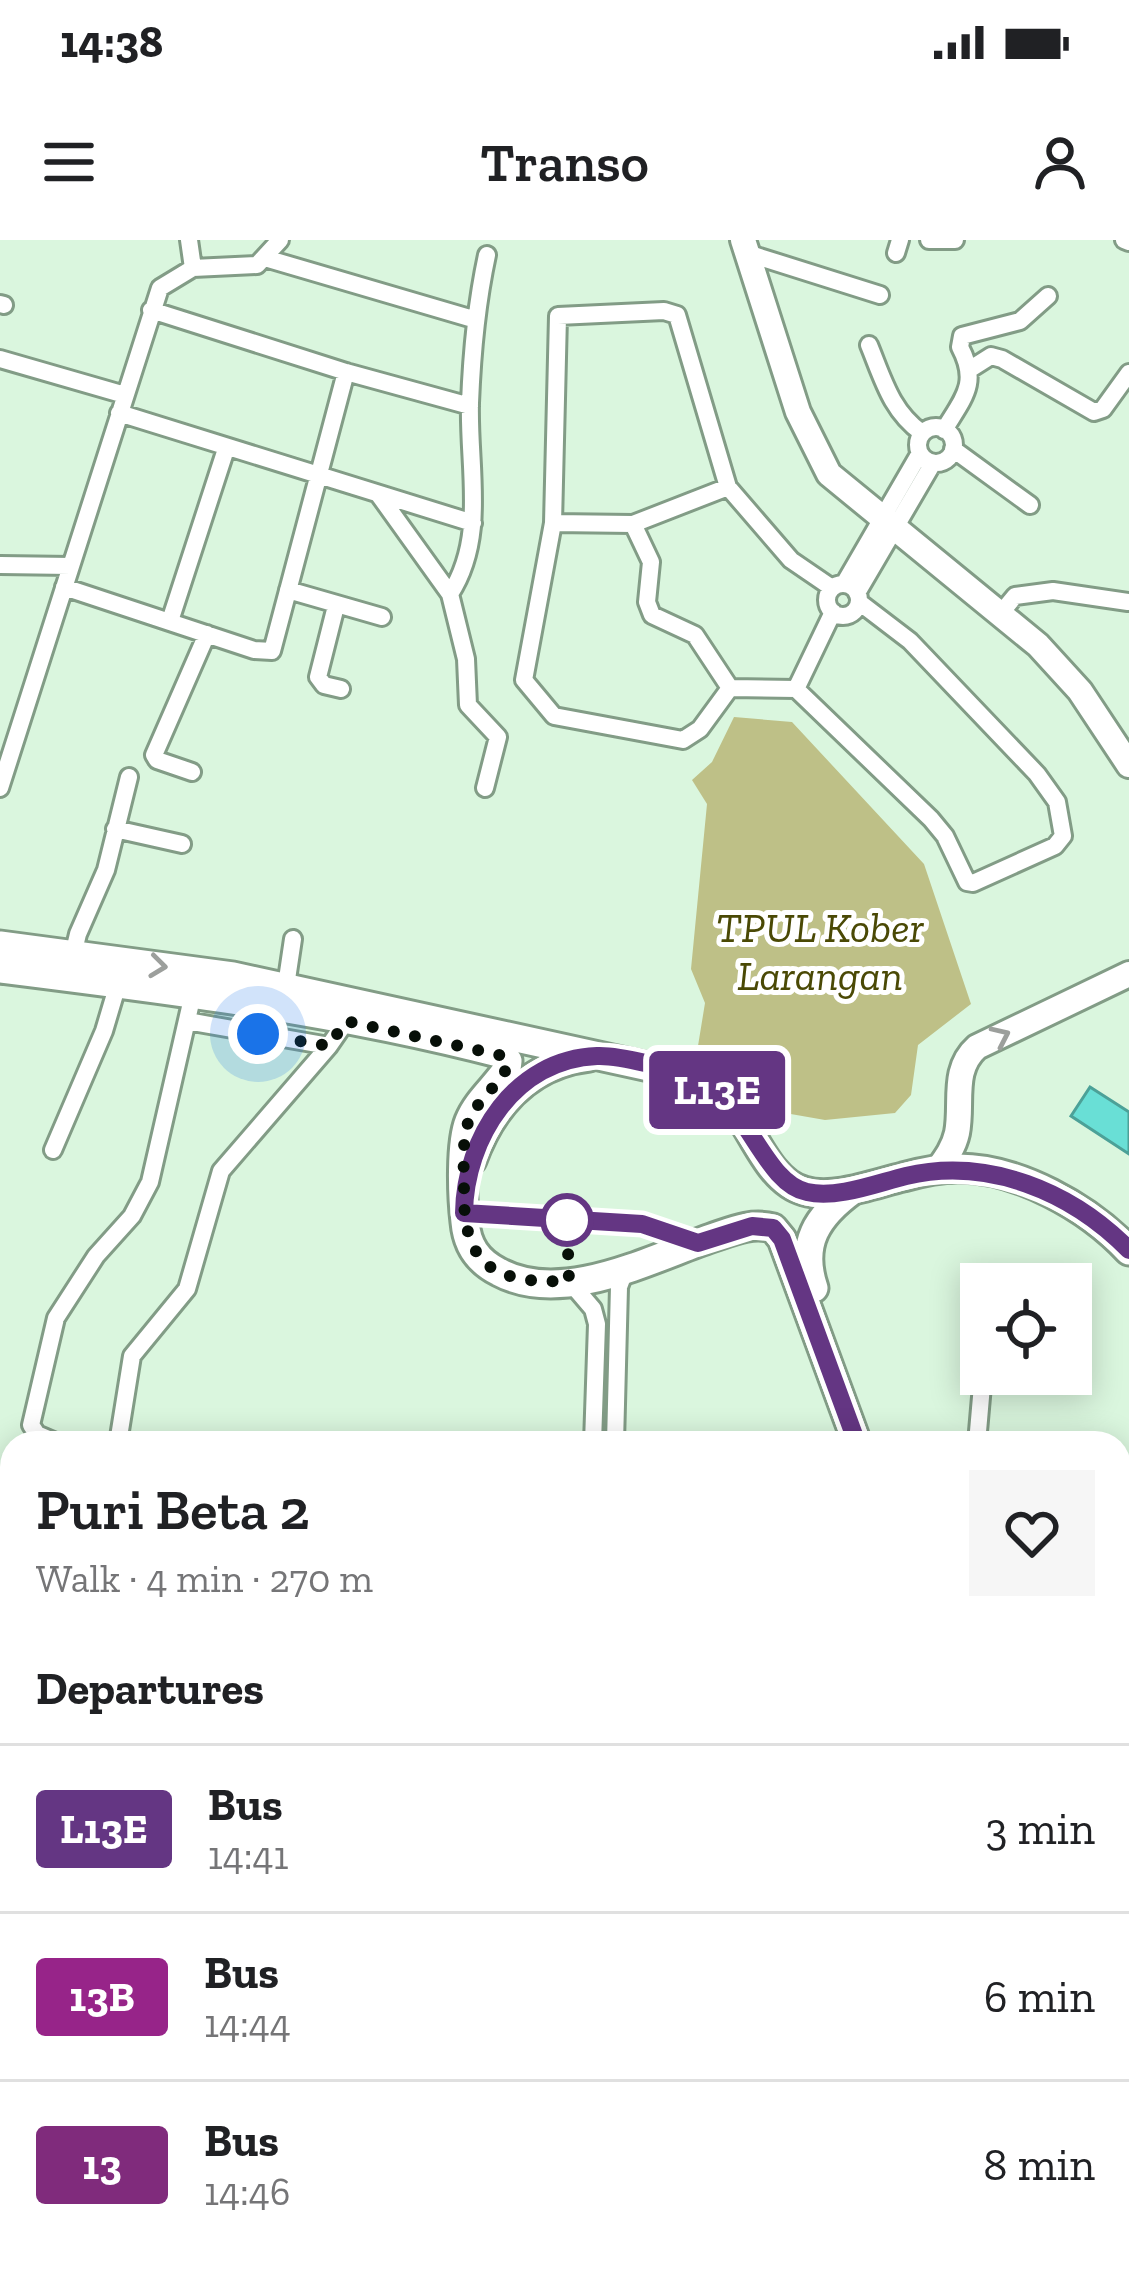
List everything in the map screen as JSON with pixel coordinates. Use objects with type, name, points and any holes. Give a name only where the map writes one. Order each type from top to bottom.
[{"type":"main road","points":[[0,945],[286,986],[352,1011],[501,1044],[605,1056],[690,1076],[711,1085],[731,1103],[779,1175],[794,1188],[813,1193],[938,1169],[972,1169],[1029,1185],[1099,1224],[1129,1251]]},
{"type":"main road","points":[[0,969],[118,984],[190,1007],[352,1011]]},
{"type":"main road","points":[[501,1044],[508,1067],[468,1123],[464,1181],[468,1240],[481,1259],[496,1271],[523,1280],[569,1281],[625,1271],[741,1228],[766,1226],[779,1234],[853,1431]]},
{"type":"main road","points":[[464,1181],[486,1128],[517,1087],[554,1065],[605,1056]]},
{"type":"main road","points":[[856,1188],[816,1226],[807,1247],[807,1264],[867,1431]]},
{"type":"street","points":[[189,240],[193,268]]},
{"type":"street","points":[[0,788],[151,310],[165,282],[193,268],[257,265],[280,240]]},
{"type":"street","points":[[929,240],[955,240]]},
{"type":"street","points":[[746,247],[880,296]]},
{"type":"street","points":[[746,247],[798,412],[823,464],[886,523],[1009,619],[1080,692],[1127,758]]},
{"type":"street","points":[[450,594],[466,566],[473,523],[473,320],[487,255]]},
{"type":"street","points":[[265,257],[473,320]]},
{"type":"street","points":[[944,430],[967,392],[972,368],[960,346],[962,336],[1020,322],[1048,296]]},
{"type":"street","points":[[151,310],[470,406]]},
{"type":"street","points":[[670,311],[677,315],[728,487],[791,560],[848,592],[910,641],[1037,774],[1057,802],[1063,836],[1055,846],[967,882],[946,836],[932,819],[796,688],[730,688],[700,729],[682,740],[554,716],[523,674],[553,523],[557,321],[563,313],[670,311]]},
{"type":"street","points":[[848,592],[827,603],[833,612],[849,614],[848,592],[925,450],[932,428],[950,434],[953,448],[950,457],[925,450],[893,405],[868,345]]},
{"type":"street","points":[[972,368],[991,356],[1002,359],[1094,412],[1103,409],[1129,373]]},
{"type":"street","points":[[0,358],[226,449],[473,523]]},
{"type":"street","points":[[64,586],[260,652],[272,651],[346,372]]},
{"type":"street","points":[[953,448],[1030,505]]},
{"type":"street","points":[[170,622],[226,449]]},
{"type":"street","points":[[553,523],[633,524],[728,487]]},
{"type":"street","points":[[379,495],[450,594],[461,630],[468,705],[498,737],[485,788]]},
{"type":"street","points":[[633,524],[651,562],[646,602],[652,615],[695,635],[730,688]]},
{"type":"street","points":[[0,565],[71,566]]},
{"type":"street","points":[[288,590],[382,617]]},
{"type":"street","points":[[1009,619],[1041,593],[1053,591],[1128,602]]},
{"type":"street","points":[[336,606],[318,677],[324,685],[341,689]]},
{"type":"street","points":[[796,688],[833,612]]},
{"type":"street","points":[[192,772],[154,755],[206,634]]},
{"type":"street","points":[[73,955],[106,870],[129,777]]},
{"type":"street","points":[[115,829],[182,844]]},
{"type":"street","points":[[286,986],[293,939]]},
{"type":"street","points":[[938,1169],[955,1140],[959,1082],[966,1057],[977,1047],[1129,974]]},
{"type":"street","points":[[52,1150],[104,1031],[118,984]]},
{"type":"street","points":[[35,1431],[31,1425],[56,1318],[96,1256],[143,1199],[190,1007],[329,1046]]},
{"type":"street","points":[[120,1431],[132,1357],[188,1289],[221,1171],[329,1046],[352,1011]]},
{"type":"street","points":[[615,1431],[619,1287],[625,1271]]},
{"type":"street","points":[[569,1281],[593,1309],[598,1341],[594,1431]]},
{"type":"street","points":[[598,1341],[619,1340]]},
{"type":"street","points":[[977,1431],[980,1395]]},
{"type":"street","points":[[595,1408],[616,1406]]},
{"type":"green space","name":"TPUL Kober Larangan","points":[[734,717],[792,722],[924,864],[971,1004],[918,1045],[911,1095],[895,1113],[825,1120],[785,1113],[749,1072],[697,1052],[705,1003],[691,969],[707,804],[692,780],[712,762]]},
{"type":"water","points":[[1090,1087],[1129,1112],[1129,1154],[1071,1116]]},
{"type":"bus line","name":"L13E","points":[[852,1431],[782,1239],[773,1228],[752,1226],[698,1243],[642,1224],[464,1213],[464,1181],[478,1143],[517,1087],[554,1065],[594,1056],[690,1076],[711,1085],[731,1103],[779,1175],[794,1188],[818,1193],[856,1188],[938,1169],[989,1172],[1063,1202],[1129,1250]]},
{"type":"route","points":[[258,1034],[329,1046],[346,1021],[504,1056],[506,1072],[466,1128],[468,1240],[481,1259],[509,1277],[569,1281],[567,1220]]}]
